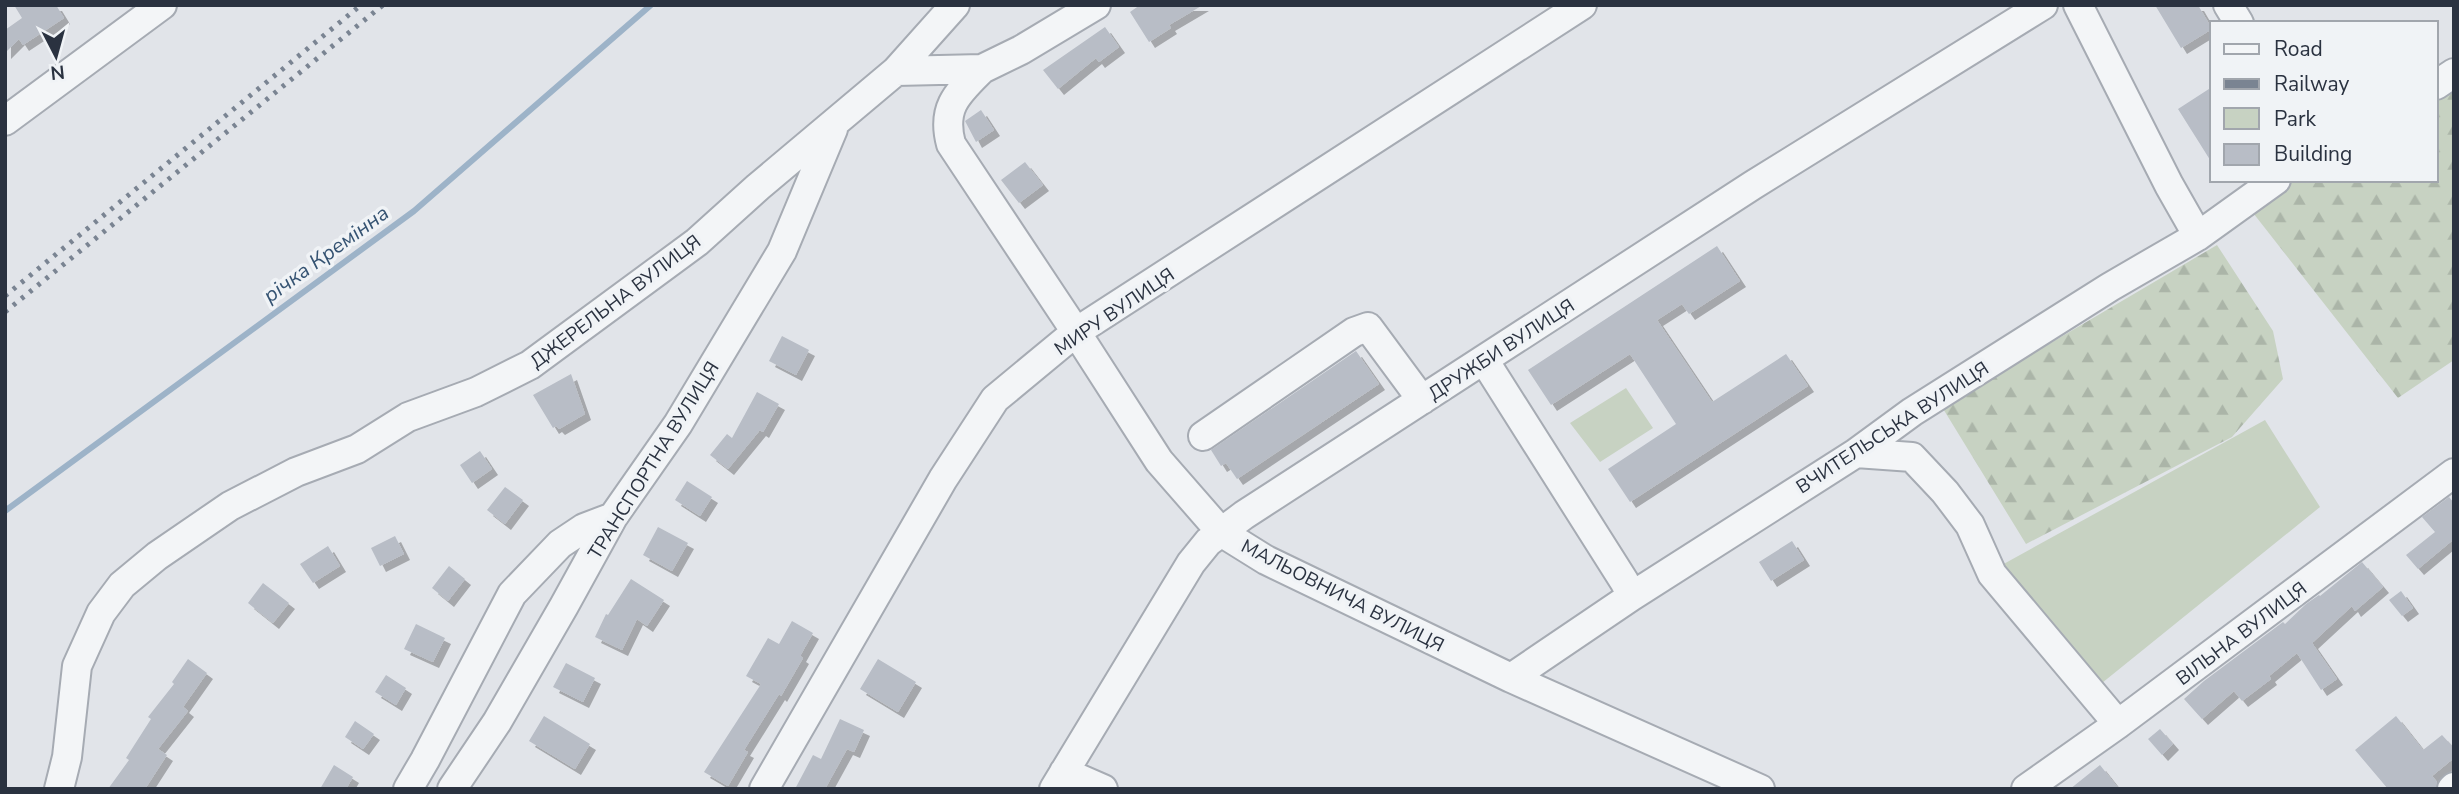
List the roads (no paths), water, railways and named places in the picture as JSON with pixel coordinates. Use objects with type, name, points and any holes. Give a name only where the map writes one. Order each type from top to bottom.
[{"type":"street","points":[[5,121],[162,5]]},
{"type":"street","points":[[896,71],[955,5]]},
{"type":"street","points":[[896,71],[982,69],[1021,50],[1096,5]]},
{"type":"street","name":"МИРУ ВУЛИЦЯ","points":[[764,789],[943,479],[995,399],[1076,332],[1582,5]]},
{"type":"street","name":"ДРУЖБИ ВУЛИЦЯ","points":[[1059,780],[1191,563],[1208,542],[1244,514],[1753,186],[2043,5]]},
{"type":"street","points":[[2078,5],[2198,236]]},
{"type":"street","points":[[2228,5],[2238,21]]},
{"type":"street","name":"МАЛЬОВНИЧА ВУЛИЦЯ","points":[[982,69],[956,95],[948,113],[946,128],[951,144],[1159,461],[1221,532],[1266,560],[1511,678],[1760,789]]},
{"type":"street","name":"ДЖЕРЕЛЬНА ВУЛИЦЯ","points":[[59,789],[67,757],[76,666],[101,613],[122,585],[157,556],[230,506],[296,472],[357,449],[408,417],[477,392],[530,365],[697,242],[896,71]]},
{"type":"street","points":[[2438,84],[2454,74]]},
{"type":"street","name":"ТРАНСПОРТНА ВУЛИЦЯ","points":[[452,789],[497,722],[613,517],[678,424],[782,251],[836,121]]},
{"type":"street","name":"ВЧИТЕЛЬСЬКА ВУЛИЦЯ","points":[[1511,678],[1632,596],[1856,453],[1912,412],[2110,287],[2198,236],[2273,182]]},
{"type":"street","points":[[1203,436],[1354,332],[1368,327],[1422,400]]},
{"type":"street","points":[[1484,360],[1632,596]]},
{"type":"street","points":[[1856,453],[1912,457],[1945,492],[1970,525],[1992,574],[2118,724]]},
{"type":"street","name":"ВІЛЬНА ВУЛИЦЯ","points":[[2026,789],[2452,477]]},
{"type":"street","points":[[408,789],[512,594],[561,544],[584,528],[613,517]]},
{"type":"street","points":[[1059,780],[1104,789]]},
{"type":"waterway","name":"річка Кремінна","points":[[5,511],[414,211],[651,5]]},
{"type":"railway","points":[[5,296],[361,5]]},
{"type":"railway","points":[[5,312],[383,5]]}]
